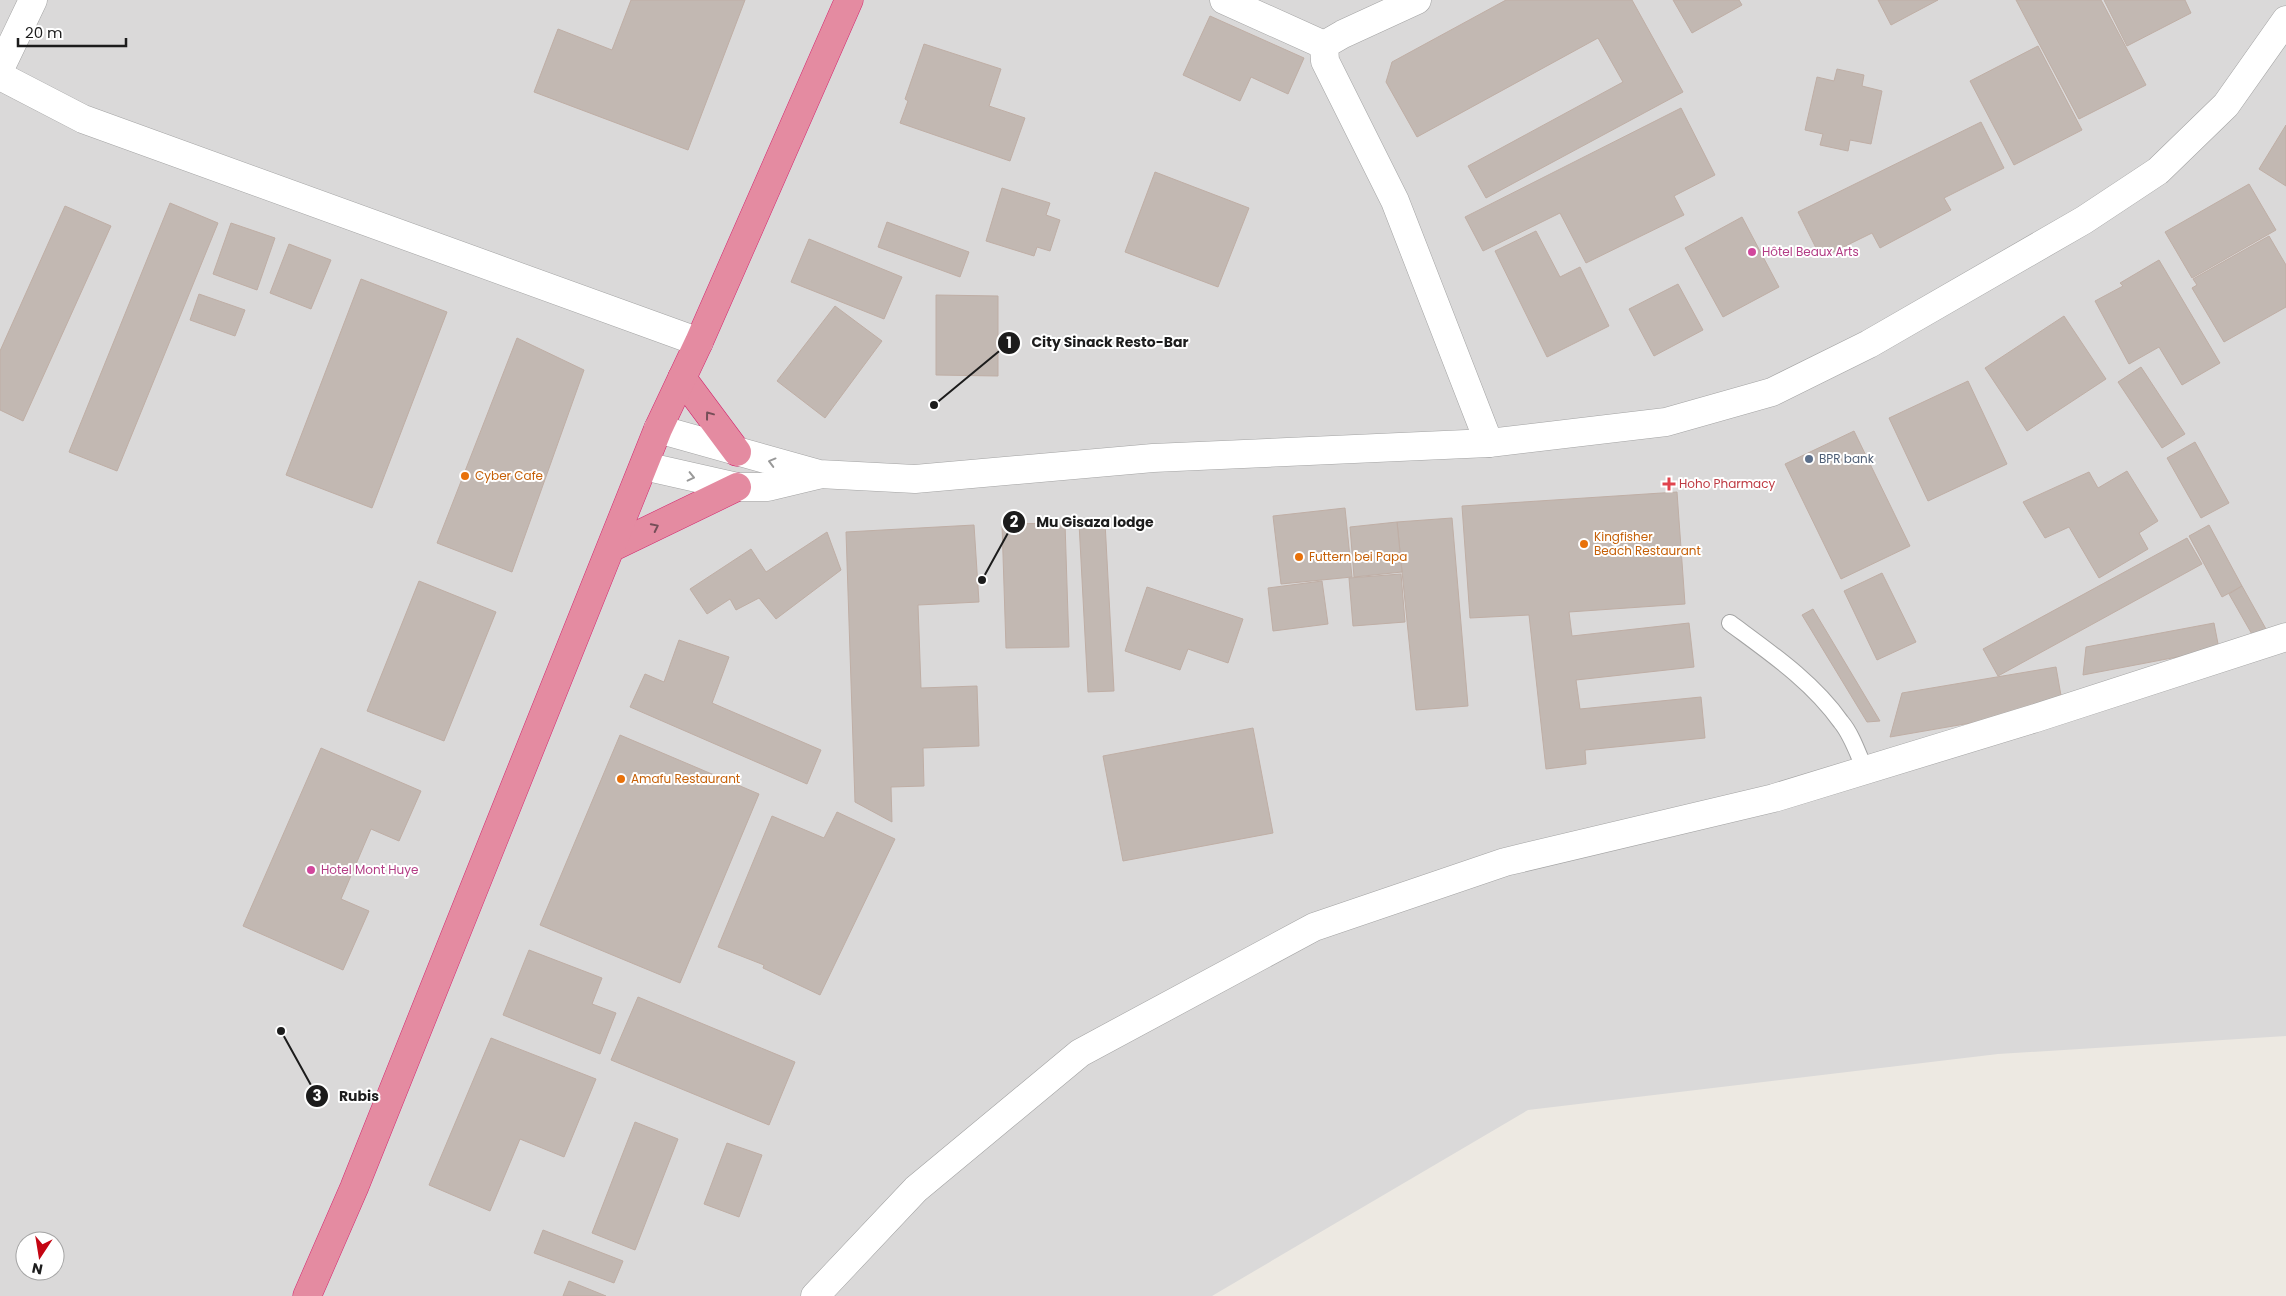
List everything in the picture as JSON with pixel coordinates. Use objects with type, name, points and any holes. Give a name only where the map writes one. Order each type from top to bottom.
[{"type":"highway","points":[[307,1296],[354,1188],[658,429],[699,342],[849,0]]},
{"type":"highway","points":[[682,378],[737,452]]},
{"type":"highway","points":[[611,548],[737,488]]},
{"type":"street","points":[[0,68],[33,0]]},
{"type":"street","points":[[1224,0],[1324,45]]},
{"type":"street","points":[[1324,45],[1343,34],[1417,0]]},
{"type":"street","points":[[658,429],[820,474],[915,479],[1153,458],[1489,443],[1666,422],[1772,392],[1869,344],[2084,220],[2158,170],[2226,105],[2286,20]]},
{"type":"street","points":[[1324,45],[1325,61],[1394,201],[1489,443]]},
{"type":"street","points":[[0,76],[84,119],[699,342]]},
{"type":"street","points":[[644,466],[737,488],[768,487],[820,474]]},
{"type":"street","points":[[815,1296],[916,1189],[1080,1053],[1314,926],[1505,862],[1774,798],[2286,637]]},
{"type":"lane","points":[[1730,623],[1800,676],[1814,691],[1842,722],[1865,770]]},
{"type":"shaded area","points":[[0,0],[2286,0],[2286,1036],[1998,1054],[1528,1110],[1212,1296],[0,1296]]},
{"type":"building","points":[[631,0],[745,0],[688,150],[534,92],[558,29],[612,50]]},
{"type":"building","points":[[1506,0],[1632,0],[1683,92],[1486,198],[1468,166],[1623,82],[1598,38],[1417,137],[1386,82],[1392,62]]},
{"type":"building","points":[[1673,0],[1739,0],[1742,5],[1692,33]]},
{"type":"building","points":[[1878,0],[1938,0],[1891,25]]},
{"type":"building","points":[[2016,0],[2101,0],[2146,85],[2079,119]]},
{"type":"building","points":[[2104,0],[2185,0],[2191,13],[2127,46]]},
{"type":"building","points":[[1210,16],[1304,58],[1288,94],[1251,77],[1240,101],[1183,75]]},
{"type":"building","points":[[924,44],[1001,69],[989,106],[1025,118],[1010,161],[900,123],[908,101],[905,99]]},
{"type":"building","points":[[2038,46],[2082,130],[2014,165],[1970,81]]},
{"type":"building","points":[[1837,69],[1864,75],[1862,86],[1882,91],[1871,144],[1850,140],[1848,151],[1820,145],[1823,134],[1805,130],[1817,77],[1834,81]]},
{"type":"building","points":[[1681,108],[1715,175],[1674,196],[1684,215],[1586,263],[1560,213],[1483,251],[1465,217]]},
{"type":"building","points":[[1981,122],[2004,168],[1944,198],[1951,210],[1880,248],[1872,233],[1821,258],[1798,212]]},
{"type":"building","points":[[2286,125],[2286,186],[2259,169]]},
{"type":"building","points":[[1155,172],[1249,208],[1218,287],[1125,252]]},
{"type":"building","points":[[2249,184],[2276,230],[2192,278],[2165,232]]},
{"type":"building","points":[[1002,188],[1050,203],[1046,215],[1060,220],[1050,251],[1037,247],[1034,256],[986,241]]},
{"type":"building","points":[[170,203],[218,223],[117,471],[69,452]]},
{"type":"building","points":[[65,206],[111,226],[23,421],[0,410],[0,351]]},
{"type":"building","points":[[1742,217],[1779,287],[1723,317],[1685,248]]},
{"type":"building","points":[[887,222],[969,252],[960,277],[878,247]]},
{"type":"building","points":[[231,223],[275,238],[257,290],[213,274]]},
{"type":"building","points":[[1536,231],[1560,277],[1580,267],[1609,326],[1547,357],[1495,251]]},
{"type":"building","points":[[2269,236],[2286,265],[2286,307],[2224,342],[2192,288],[2197,285],[2193,279]]},
{"type":"building","points":[[809,239],[902,277],[884,319],[791,282]]},
{"type":"building","points":[[289,244],[331,260],[311,309],[270,293]]},
{"type":"building","points":[[2159,260],[2220,363],[2182,385],[2159,347],[2129,364],[2095,301],[2123,286],[2120,283]]},
{"type":"building","points":[[361,279],[447,312],[372,508],[286,475]]},
{"type":"building","points":[[1678,284],[1703,330],[1654,356],[1629,309]]},
{"type":"building","points":[[199,294],[245,310],[235,336],[190,320]]},
{"type":"building","points":[[936,295],[998,296],[998,376],[936,375]]},
{"type":"building","points":[[835,306],[882,341],[825,418],[777,381]]},
{"type":"building","points":[[2064,316],[2106,379],[2027,431],[1985,368]]},
{"type":"building","points":[[517,338],[584,370],[512,572],[437,543]]},
{"type":"building","points":[[2141,367],[2185,434],[2162,448],[2118,382]]},
{"type":"building","points":[[1968,381],[2007,464],[1928,501],[1889,418]]},
{"type":"building","points":[[1854,431],[1910,546],[1841,579],[1785,464]]},
{"type":"building","points":[[2195,442],[2229,503],[2201,518],[2167,458]]},
{"type":"building","points":[[2127,471],[2158,521],[2139,533],[2148,549],[2099,578],[2069,527],[2045,538],[2023,502],[2089,472],[2098,488]]},
{"type":"building","points":[[1677,492],[1685,604],[1569,612],[1572,636],[1689,623],[1694,667],[1576,680],[1580,709],[1701,697],[1705,738],[1585,750],[1586,764],[1546,769],[1529,615],[1470,618],[1462,506]]},
{"type":"building","points":[[1345,508],[1352,577],[1281,584],[1273,516]]},
{"type":"building","points":[[1452,518],[1468,706],[1416,710],[1397,522]]},
{"type":"building","points":[[1105,522],[1114,691],[1088,692],[1079,523]]},
{"type":"building","points":[[1397,522],[1402,572],[1354,577],[1350,527]]},
{"type":"building","points":[[1065,523],[1069,647],[1006,648],[1002,524]]},
{"type":"building","points":[[974,525],[979,602],[918,605],[921,688],[977,686],[979,746],[923,748],[924,786],[891,787],[892,822],[855,802],[846,532]]},
{"type":"building","points":[[2209,525],[2242,586],[2222,597],[2189,536]]},
{"type":"building","points":[[827,532],[841,570],[776,619],[759,598],[736,610],[730,599],[707,614],[690,589],[751,549],[766,572]]},
{"type":"building","points":[[2187,538],[2202,564],[1998,676],[1983,649]]},
{"type":"building","points":[[1882,573],[1916,642],[1877,660],[1844,591]]},
{"type":"building","points":[[1401,574],[1405,622],[1353,626],[1349,578]]},
{"type":"building","points":[[419,581],[496,612],[444,741],[367,711]]},
{"type":"building","points":[[1322,581],[1328,624],[1273,631],[1268,588]]},
{"type":"building","points":[[2242,586],[2266,629],[2253,636],[2229,594]]},
{"type":"building","points":[[1147,587],[1243,619],[1228,663],[1188,649],[1180,670],[1125,651]]},
{"type":"building","points":[[1813,609],[1880,721],[1867,722],[1802,615]]},
{"type":"building","points":[[2214,623],[2219,649],[2083,675],[2086,647]]},
{"type":"building","points":[[679,640],[729,657],[712,703],[821,750],[807,784],[630,707],[645,674],[664,682]]},
{"type":"building","points":[[2056,667],[2063,707],[1890,737],[1902,693]]},
{"type":"building","points":[[1253,728],[1273,833],[1123,861],[1103,756]]},
{"type":"building","points":[[620,735],[759,794],[680,983],[540,925]]},
{"type":"building","name":"Hotel Mont Huye","points":[[321,748],[421,791],[399,841],[371,829],[341,899],[369,911],[343,970],[243,926]]},
{"type":"building","points":[[837,812],[895,839],[820,995],[763,968],[764,965],[718,947],[772,816],[824,838]]},
{"type":"building","points":[[529,950],[602,978],[592,1004],[616,1013],[600,1054],[503,1015]]},
{"type":"building","points":[[638,997],[795,1062],[769,1125],[611,1060]]},
{"type":"building","points":[[491,1038],[596,1079],[564,1157],[520,1139],[490,1211],[429,1185]]},
{"type":"building","points":[[635,1122],[678,1139],[635,1250],[592,1233]]},
{"type":"building","points":[[727,1143],[762,1155],[739,1217],[704,1204]]},
{"type":"building","points":[[543,1230],[623,1261],[614,1283],[534,1253]]},
{"type":"building","points":[[569,1281],[606,1296],[563,1296]]},
{"type":"place","name":"Hôtel Beaux Arts","points":[[1752,252]]},
{"type":"place","name":"City Sinack Resto-Bar","points":[[934,405]]},
{"type":"place","name":"BPR bank","points":[[1809,459]]},
{"type":"place","name":"Cyber Cafe","points":[[465,476]]},
{"type":"place","name":"Hoho Pharmacy","points":[[1669,484]]},
{"type":"place","name":"Kingfisher Beach Restaurant","points":[[1584,544]]},
{"type":"place","name":"Futtern bei Papa","points":[[1299,557]]},
{"type":"place","name":"Mu Gisaza lodge","points":[[982,580]]},
{"type":"place","name":"Amafu Restaurant","points":[[621,779]]},
{"type":"place","name":"Hotel Mont Huye","points":[[311,870]]},
{"type":"place","name":"Rubis","points":[[281,1031]]}]
